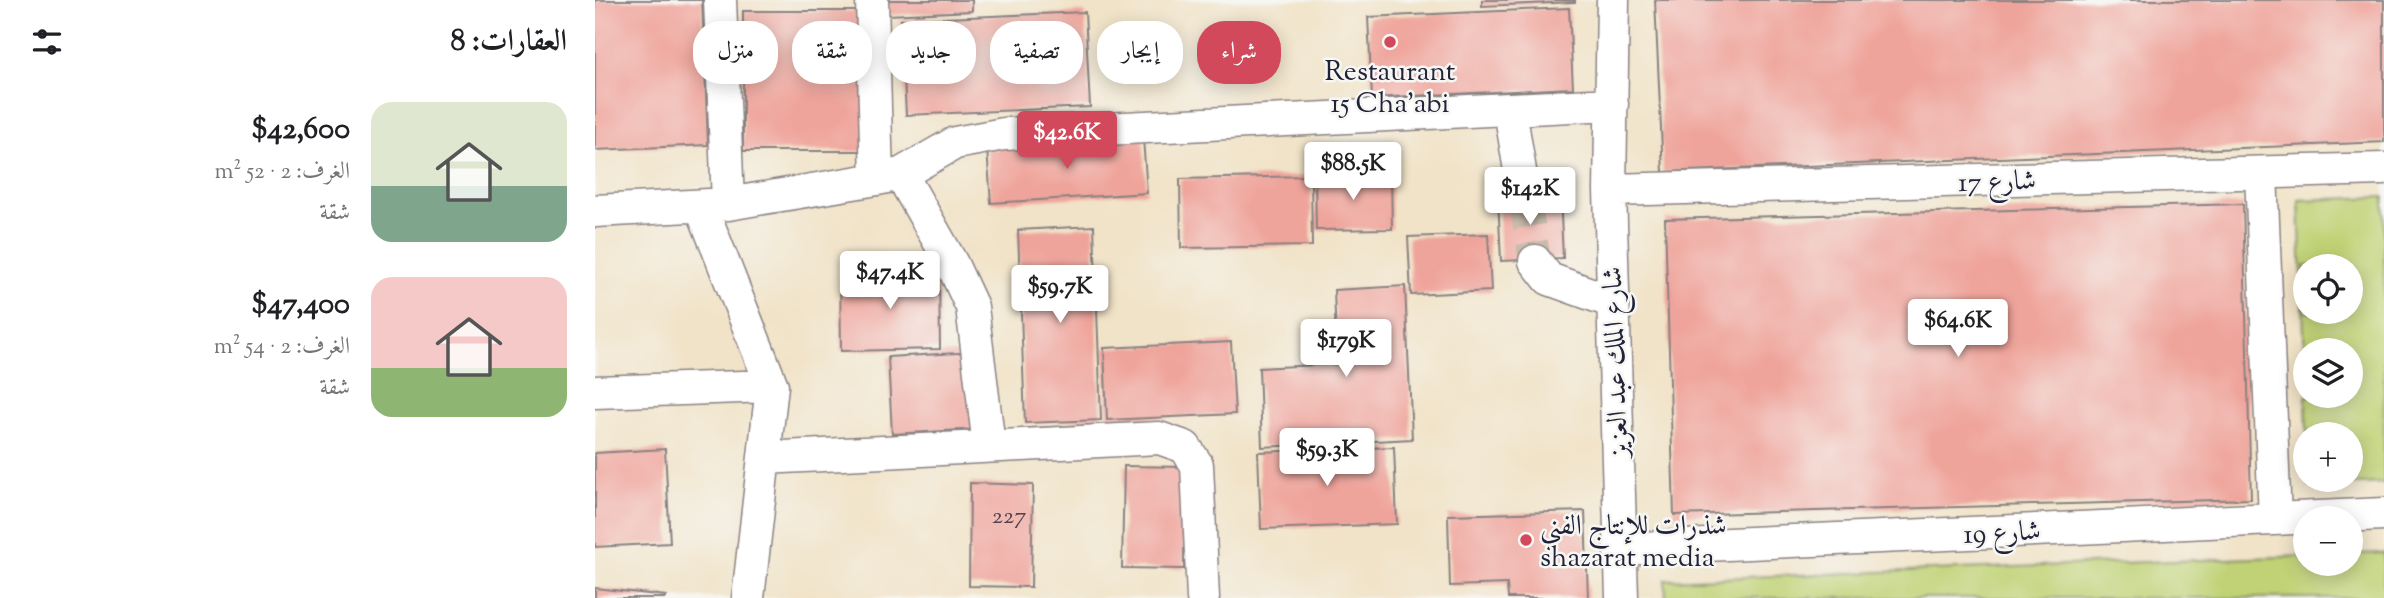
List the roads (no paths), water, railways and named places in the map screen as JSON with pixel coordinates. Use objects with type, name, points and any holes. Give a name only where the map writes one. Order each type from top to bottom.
[{"type":"street","points":[[720,0],[715,205],[772,386],[747,598]]},
{"type":"street","points":[[872,0],[889,177],[952,264],[972,307],[989,446]]},
{"type":"street","name":"شارع الملك عبد العزيز","points":[[1612,0],[1610,190],[1622,598]]},
{"type":"street","points":[[595,211],[715,205],[889,177],[954,143],[1004,134],[1612,104]]},
{"type":"street","points":[[1510,110],[1524,195]]},
{"type":"street","name":"شارع 17","points":[[1610,190],[2384,169]]},
{"type":"street","points":[[2261,173],[2275,519]]},
{"type":"street","points":[[1535,261],[1549,279],[1613,302]]},
{"type":"street","points":[[595,392],[772,386]]},
{"type":"street","points":[[764,458],[1159,438],[1185,447],[1197,465],[1203,598]]},
{"type":"street","name":"شارع 19","points":[[1619,549],[2384,514]]},
{"type":"tunnel","points":[[1524,195],[1535,261]]},
{"type":"place","name":"Restaurant 15 Cha'abi","points":[[1390,42]]},
{"type":"place","name":"شذرات للإنتاج الفني shazarat media","points":[[1526,540]]}]
